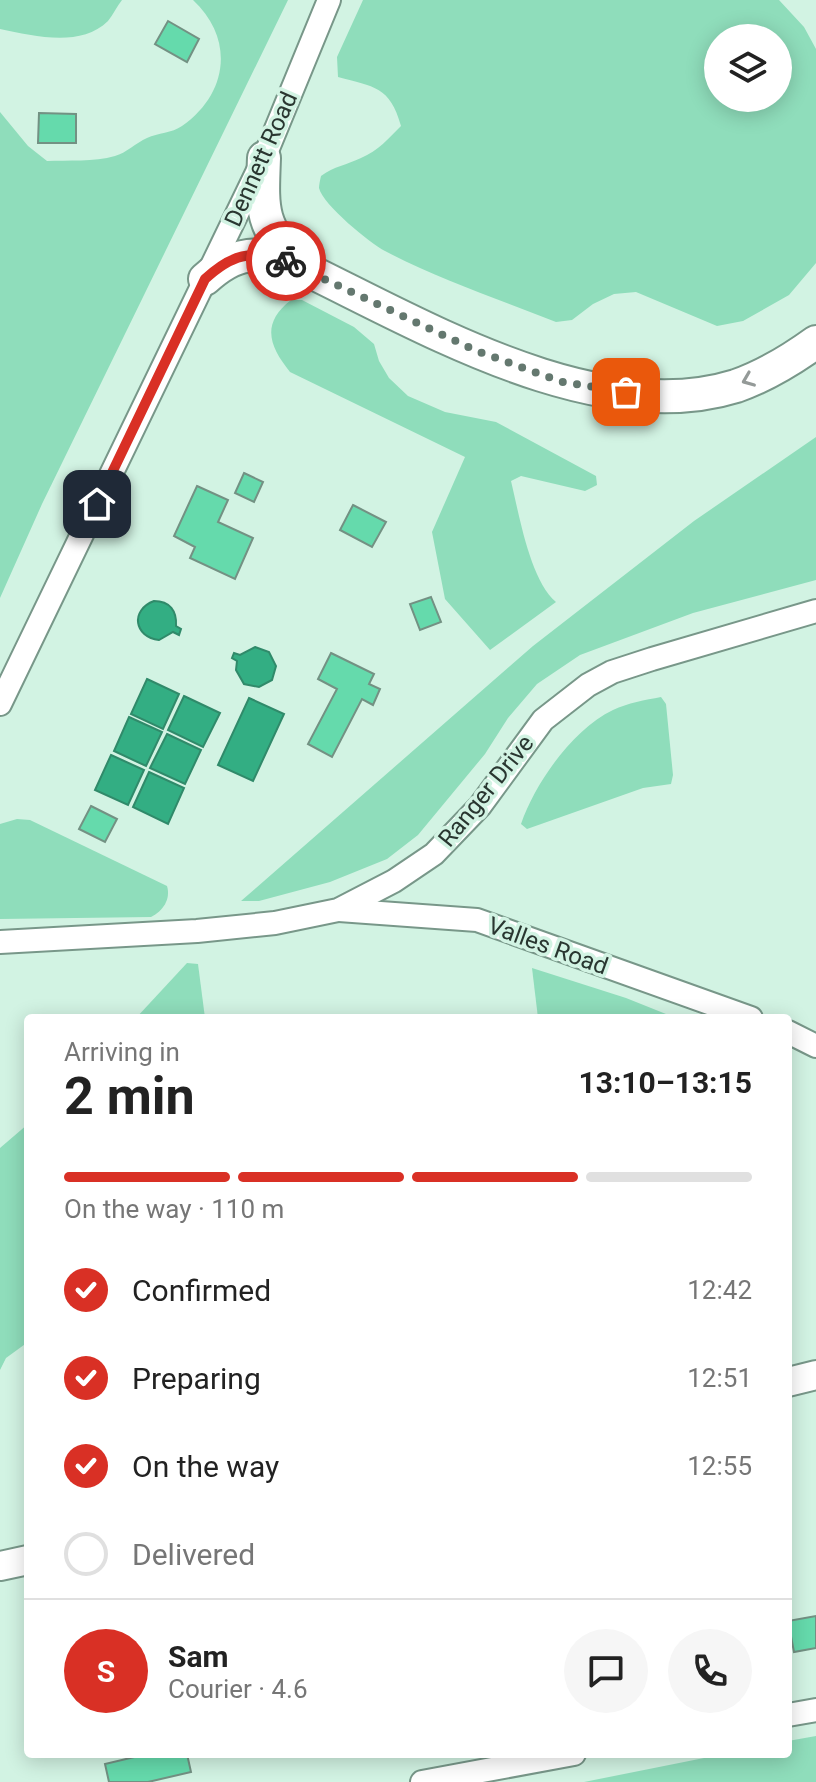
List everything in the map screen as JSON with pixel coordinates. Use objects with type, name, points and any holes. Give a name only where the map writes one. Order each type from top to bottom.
[{"type":"highway","points":[[264,158],[262,192],[270,232],[297,265]]},
{"type":"highway","points":[[205,279],[230,259],[241,256],[278,259],[297,265],[477,351],[562,382],[632,393],[675,395],[736,386],[792,359],[816,342]]},
{"type":"main road","points":[[792,1381],[816,1375]]},
{"type":"main road","points":[[0,1566],[24,1561]]},
{"type":"street","name":"Dennett Road","points":[[0,704],[264,158],[329,0]]},
{"type":"street","name":"Ranger Drive","points":[[0,942],[213,929],[275,923],[338,910],[394,881],[434,854],[480,806],[543,720],[588,685],[612,672],[652,659],[816,611]]},
{"type":"street","name":"Valles Road","points":[[338,910],[477,920],[740,1014]]},
{"type":"street","points":[[792,1034],[816,1046]]},
{"type":"street","points":[[792,1714],[816,1710]]},
{"type":"street","points":[[422,1782],[552,1758]]},
{"type":"shaded area","points":[[0,0],[122,0],[108,21],[97,29],[84,35],[57,38],[0,29]]},
{"type":"shaded area","points":[[193,0],[288,0],[42,504],[0,598],[0,112],[28,146],[47,161],[115,156],[147,138],[182,126],[209,98],[220,66],[220,49],[215,32]]},
{"type":"shaded area","points":[[363,0],[779,0],[804,27],[816,49],[816,263],[789,295],[743,321],[717,326],[636,292],[614,294],[593,304],[572,320],[556,322],[470,289],[385,251],[348,223],[322,195],[319,188],[321,176],[373,152],[401,126],[392,103],[379,90],[338,77],[337,57]]},
{"type":"shaded area","points":[[291,300],[302,300],[354,327],[374,344],[389,378],[408,396],[445,412],[496,422],[596,476],[597,485],[585,491],[521,476],[511,481],[532,563],[547,592],[556,602],[490,650],[445,599],[432,532],[465,457],[290,372],[277,354],[271,336],[275,318]]},
{"type":"shaded area","points":[[816,437],[816,580],[693,613],[580,655],[537,684],[508,718],[485,754],[418,835],[387,859],[330,882],[259,901],[241,901],[533,646],[694,521]]},
{"type":"shaded area","points":[[154,601],[171,608],[176,626],[181,629],[179,635],[173,632],[159,640],[140,629],[138,617],[141,610]]},
{"type":"shaded area","points":[[255,647],[269,652],[276,666],[272,680],[259,687],[244,684],[236,670],[237,661],[232,658],[234,653],[240,655]]},
{"type":"shaded area","points":[[147,679],[179,694],[163,729],[131,714]]},
{"type":"shaded area","points":[[184,696],[220,713],[203,747],[168,730]]},
{"type":"shaded area","points":[[661,697],[666,704],[673,775],[671,784],[643,788],[527,829],[521,824],[546,775],[584,730],[619,708]]},
{"type":"shaded area","points":[[249,698],[284,714],[253,781],[218,765]]},
{"type":"shaded area","points":[[129,717],[162,732],[146,766],[114,751]]},
{"type":"shaded area","points":[[167,734],[201,750],[185,784],[150,768]]},
{"type":"shaded area","points":[[111,755],[144,770],[128,805],[95,790]]},
{"type":"shaded area","points":[[149,772],[184,788],[168,824],[133,807]]},
{"type":"shaded area","points":[[17,819],[30,820],[167,886],[165,904],[151,917],[0,919],[0,824]]},
{"type":"shaded area","points":[[187,963],[198,964],[204,1014],[140,1014]]},
{"type":"shaded area","points":[[532,968],[666,1014],[538,1014]]},
{"type":"shaded area","points":[[24,1127],[24,1345],[6,1358],[0,1370],[0,1148]]},
{"type":"shaded area","points":[[816,1736],[816,1782],[584,1782],[704,1758],[792,1758],[792,1740]]},
{"type":"building","points":[[168,21],[199,39],[187,62],[155,44]]},
{"type":"building","points":[[39,113],[76,114],[76,143],[38,143]]},
{"type":"building","points":[[244,473],[263,482],[254,502],[235,493]]},
{"type":"building","points":[[197,486],[228,500],[218,522],[253,538],[235,579],[190,558],[195,547],[174,536]]},
{"type":"building","points":[[353,505],[386,522],[372,547],[340,530]]},
{"type":"building","points":[[431,597],[441,622],[420,630],[410,604]]},
{"type":"building","points":[[331,653],[374,674],[369,684],[380,689],[373,705],[362,699],[332,757],[308,744],[337,689],[318,679]]},
{"type":"building","points":[[91,806],[117,819],[105,842],[79,829]]},
{"type":"building","points":[[816,1616],[816,1648],[794,1652],[792,1620]]},
{"type":"building","points":[[130,1758],[188,1758],[191,1772],[148,1782],[109,1782],[105,1764]]},
{"type":"way so far","points":[[286,261],[477,351],[562,382],[626,392]]},
{"type":"route","points":[[97,504],[205,279],[230,259],[241,256],[286,261]]}]
